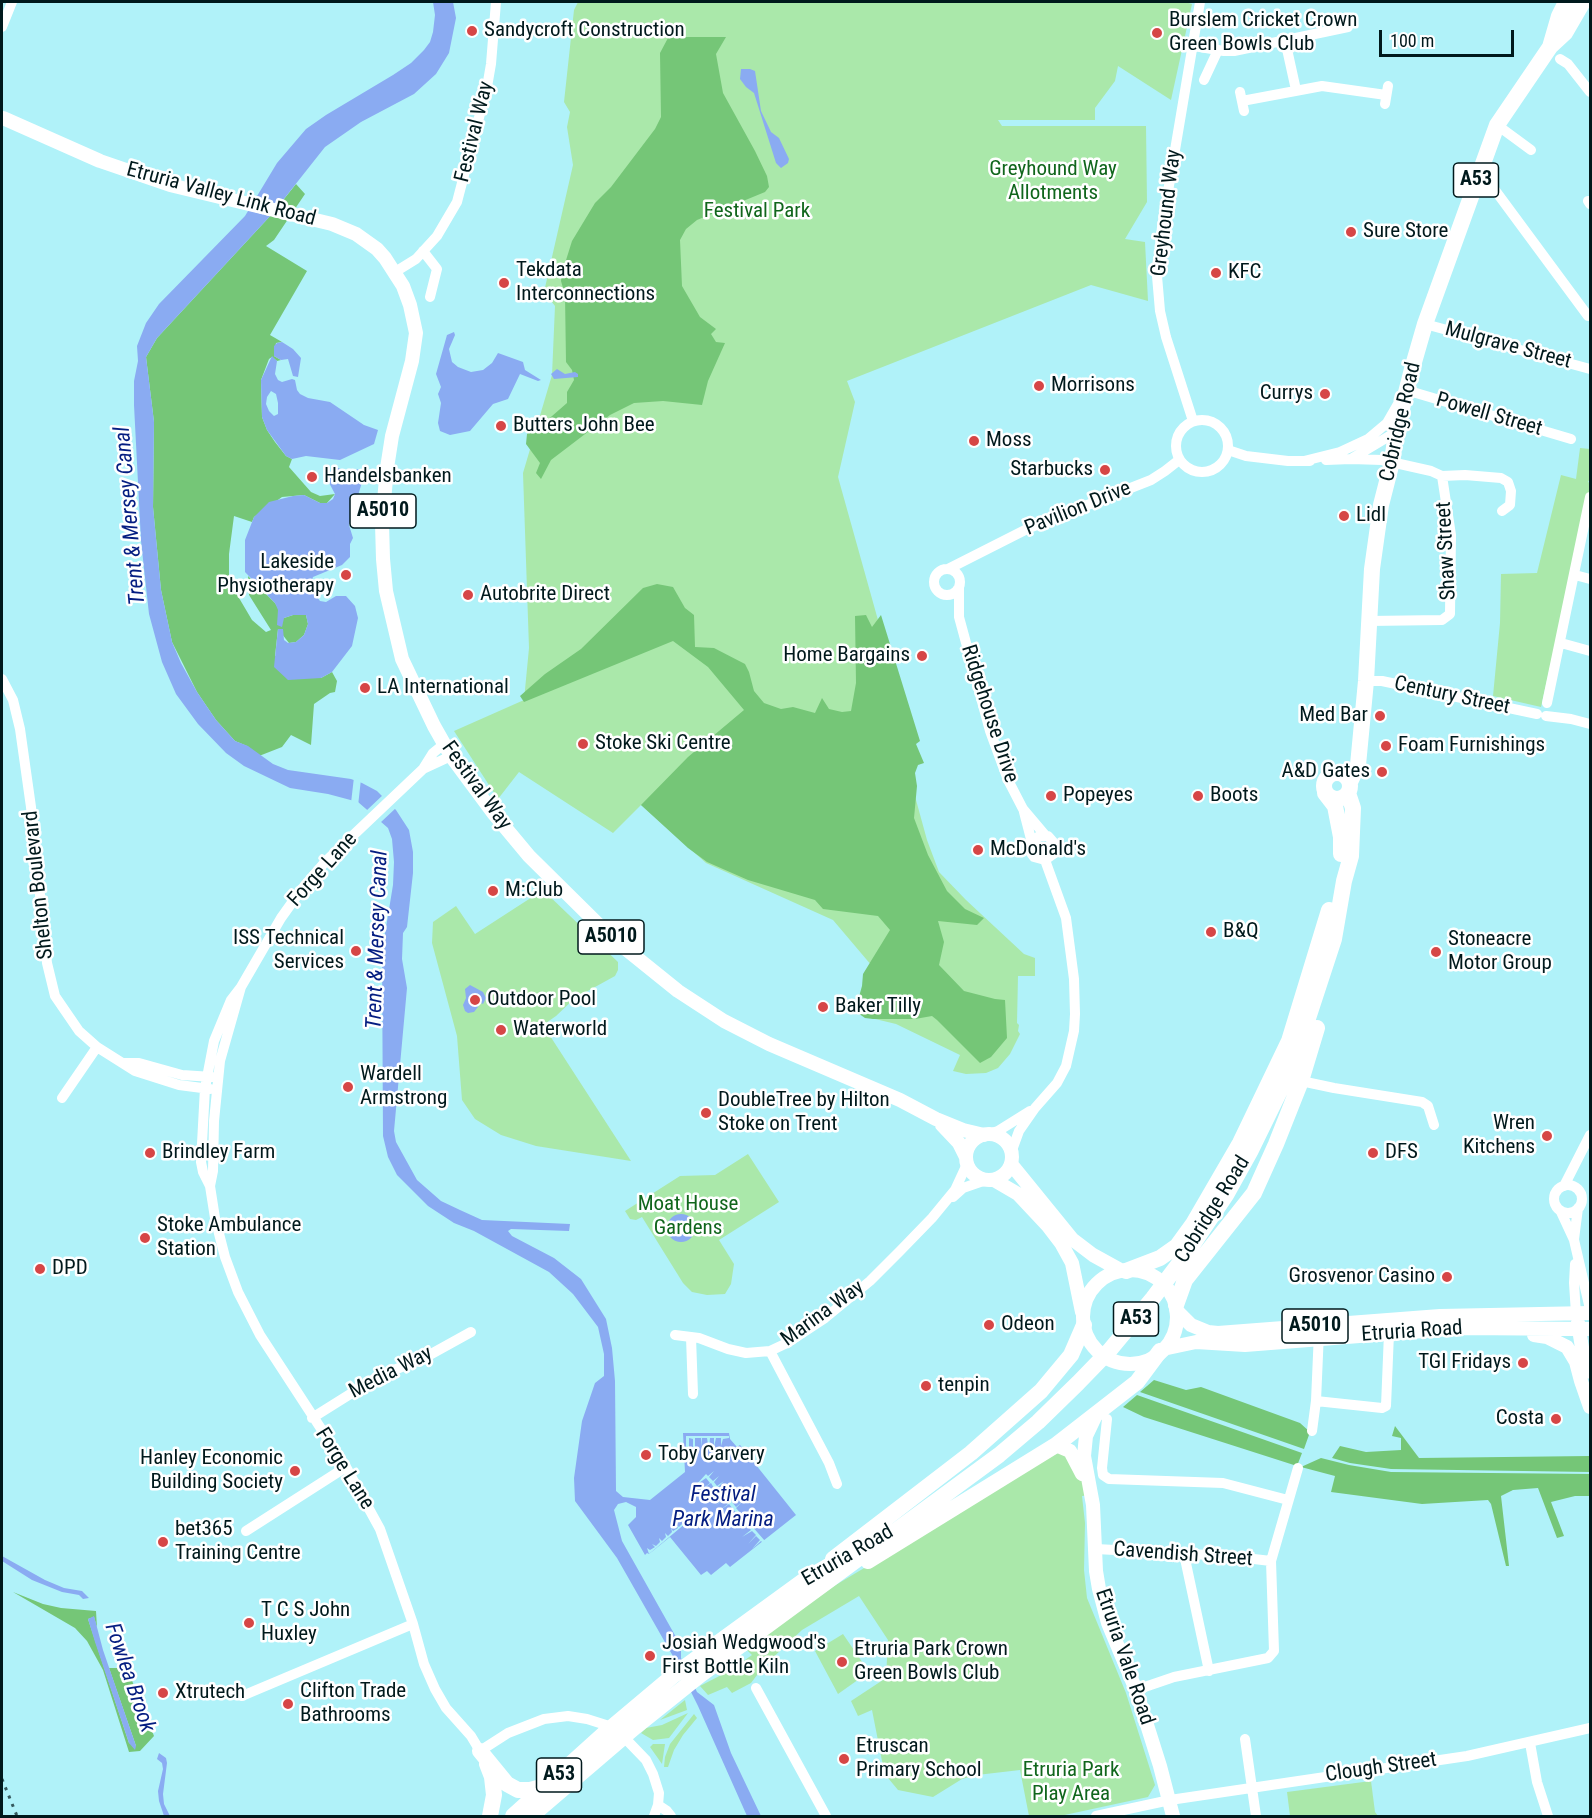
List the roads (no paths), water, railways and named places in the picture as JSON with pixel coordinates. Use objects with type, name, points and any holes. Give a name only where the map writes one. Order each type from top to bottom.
[{"type":"highway","name":"Cobridge Road","points":[[1555,53],[1559,15],[1566,2]]},
{"type":"highway","name":"Cobridge Road","points":[[902,1525],[999,1455],[1056,1404],[1116,1342],[1172,1274],[1206,1226],[1251,1150],[1293,1064],[1334,939],[1344,880],[1351,856],[1353,808],[1349,788],[1358,765],[1366,681],[1373,560],[1381,505],[1406,390],[1425,324],[1497,125],[1555,53],[1583,2]]},
{"type":"highway","name":"Cobridge Road","points":[[1334,773],[1350,758],[1361,730]]},
{"type":"highway","points":[[1325,793],[1333,799],[1339,799],[1349,788],[1344,774],[1334,773],[1325,781],[1325,793],[1335,806],[1338,820],[1344,880]]},
{"type":"highway","points":[[1124,1271],[1160,1258],[1177,1246],[1193,1224],[1240,1143],[1289,1041],[1318,953],[1341,861]]},
{"type":"highway","points":[[1176,1308],[1185,1280],[1254,1193],[1276,1144],[1301,1081],[1325,996],[1334,939]]},
{"type":"highway","points":[[809,1587],[971,1453],[1041,1391],[1074,1352],[1084,1322]]},
{"type":"highway","points":[[809,1587],[897,1545],[1102,1417],[1137,1382],[1162,1350]]},
{"type":"highway","name":"Etruria Road","points":[[513,1816],[695,1669],[809,1587],[902,1525]]},
{"type":"highway","name":"Etruria Road","points":[[531,1816],[587,1769],[611,1738]]},
{"type":"highway","points":[[483,1756],[507,1784],[518,1791],[530,1791],[549,1785]]},
{"type":"highway","points":[[483,1756],[492,1777],[494,1796],[490,1816]]},
{"type":"highway","points":[[550,1816],[587,1769]]},
{"type":"main road","name":"Etruria Valley Link Road","points":[[2,117],[100,161],[170,185],[325,221],[369,242],[395,272]]},
{"type":"main road","name":"Festival Way","points":[[395,272],[410,304],[416,333],[412,360],[392,436],[387,468],[382,524],[386,591],[402,659],[448,750],[529,856],[611,937],[678,991],[724,1021],[770,1044],[900,1100],[936,1119],[963,1130],[986,1135]]},
{"type":"main road","name":"Festival Way","points":[[936,1119],[959,1143],[966,1161]]},
{"type":"main road","name":"A5010","points":[[986,1135],[997,1136],[1004,1140],[1011,1158],[1072,1239],[1093,1255],[1124,1271]]},
{"type":"main road","points":[[966,1161],[968,1147],[973,1141],[986,1135]]},
{"type":"main road","points":[[990,1180],[1007,1171],[1011,1158]]},
{"type":"main road","name":"A5010","points":[[966,1161],[973,1174],[1018,1194],[1048,1226],[1072,1263],[1084,1322]]},
{"type":"main road","points":[[1124,1271],[1143,1273],[1160,1281],[1169,1290],[1176,1308],[1174,1331],[1162,1350],[1140,1362],[1115,1361],[1106,1357],[1094,1347],[1086,1334],[1084,1305],[1093,1288],[1107,1276],[1124,1271]]},
{"type":"main road","name":"Etruria Road","points":[[1176,1308],[1191,1325],[1208,1332],[1389,1333],[1461,1328],[1585,1330]]},
{"type":"main road","points":[[1586,1312],[1585,1330],[1590,1398]]},
{"type":"main road","name":"Etruria Road","points":[[1162,1350],[1196,1342],[1245,1345],[1319,1332],[1440,1316],[1586,1312]]},
{"type":"main road","points":[[1495,1329],[1547,1337],[1567,1347],[1576,1362],[1590,1407]]},
{"type":"main road","points":[[1091,1495],[1084,1456],[1086,1436],[1102,1417]]},
{"type":"main road","points":[[1056,1445],[1066,1448],[1073,1455],[1091,1495]]},
{"type":"main road","name":"Etruria Vale Road","points":[[1091,1495],[1095,1524],[1096,1571],[1108,1623],[1136,1690],[1173,1816]]},
{"type":"street","points":[[2,27],[12,2]]},
{"type":"street","name":"Festival Way","points":[[395,272],[416,259],[437,236],[457,202],[489,76],[496,2]]},
{"type":"street","name":"Greyhound Way","points":[[1193,421],[1166,337],[1160,311],[1157,276],[1162,227],[1200,2]]},
{"type":"street","points":[[1194,46],[1234,51],[1348,27]]},
{"type":"street","points":[[1286,40],[1296,90]]},
{"type":"street","points":[[1204,80],[1218,50]]},
{"type":"street","points":[[1555,53],[1568,64],[1590,92]]},
{"type":"street","points":[[1242,101],[1322,86],[1386,95]]},
{"type":"street","points":[[1497,125],[1531,150]]},
{"type":"street","points":[[1477,177],[1489,182],[1589,316]]},
{"type":"street","points":[[423,251],[437,269],[430,297]]},
{"type":"street","name":"Mulgrave Street","points":[[1425,324],[1590,369]]},
{"type":"street","points":[[1304,461],[1340,452],[1368,439],[1387,423],[1406,390]]},
{"type":"street","name":"Powell Street","points":[[1406,390],[1571,439]]},
{"type":"street","points":[[1209,420],[1217,424],[1226,436],[1228,450],[1221,464],[1207,472],[1191,470],[1179,460],[1175,446],[1180,431],[1193,421],[1209,420]]},
{"type":"street","points":[[1351,459],[1396,432]]},
{"type":"street","points":[[1228,450],[1246,456],[1304,461],[1351,459],[1392,462],[1431,471],[1442,476],[1501,478],[1508,482],[1511,491],[1510,505],[1502,511]]},
{"type":"street","name":"Pavilion Drive","points":[[948,569],[1029,528],[1151,480],[1179,460]]},
{"type":"street","name":"Shaw Street","points":[[1369,621],[1442,620],[1450,614],[1451,535],[1442,476]]},
{"type":"street","points":[[1547,703],[1590,497]]},
{"type":"street","name":"Pavilion Drive","points":[[959,583],[976,556]]},
{"type":"street","points":[[948,569],[955,572],[959,583],[953,593],[945,595],[935,588],[934,580],[937,573],[948,569]]},
{"type":"street","points":[[1575,575],[1590,579]]},
{"type":"street","name":"Ridgehouse Drive","points":[[959,583],[959,617],[990,731],[1008,780],[1023,809],[1045,836]]},
{"type":"street","name":"Ridgehouse Drive","points":[[945,595],[959,617]]},
{"type":"street","points":[[1561,643],[1590,651]]},
{"type":"street","name":"Shelton Boulevard","points":[[2,679],[13,700],[20,729],[51,984],[55,996],[79,1031],[97,1047],[135,1071],[172,1083],[211,1083]]},
{"type":"street","name":"Century Street","points":[[1366,681],[1382,681],[1590,724]]},
{"type":"street","name":"Forge Lane","points":[[448,750],[423,769],[325,862],[301,890],[269,936],[241,987],[231,1000],[210,1056],[213,1171],[210,1186],[225,1257],[238,1292],[260,1335],[346,1467],[380,1529],[413,1624],[424,1664],[435,1689],[447,1708],[471,1736],[483,1756]]},
{"type":"street","name":"Ridgehouse Drive","points":[[1023,809],[1032,843]]},
{"type":"street","points":[[1039,836],[1045,836],[1054,841],[1056,848],[1052,857],[1046,860],[1034,857],[1030,848],[1032,843],[1039,836]]},
{"type":"street","points":[[1011,1158],[1019,1131],[1057,1083],[1071,1050],[1075,1014],[1073,967],[1066,918],[1046,860]]},
{"type":"street","points":[[62,1098],[97,1047]]},
{"type":"street","points":[[1301,1081],[1422,1102],[1428,1106],[1434,1125]]},
{"type":"street","points":[[986,1135],[998,1131],[1035,1108]]},
{"type":"street","points":[[1569,1186],[1573,1170],[1590,1135]]},
{"type":"street","name":"Marina Way","points":[[675,1335],[691,1337],[746,1353],[770,1351],[818,1323],[861,1288],[944,1204],[955,1190],[966,1161]]},
{"type":"street","name":"Marina Way","points":[[944,1204],[963,1188],[990,1180]]},
{"type":"street","points":[[1561,1212],[1571,1213],[1581,1204],[1581,1194],[1569,1186]]},
{"type":"street","points":[[1569,1186],[1556,1191],[1554,1200],[1575,1246]]},
{"type":"street","points":[[1578,1208],[1574,1283],[1586,1312]]},
{"type":"street","name":"Media Way","points":[[312,1418],[379,1376],[424,1358],[471,1332]]},
{"type":"street","points":[[1312,1431],[1316,1401],[1319,1332]]},
{"type":"street","points":[[1316,1401],[1382,1408],[1386,1406],[1389,1333]]},
{"type":"street","points":[[691,1337],[693,1394]]},
{"type":"street","points":[[770,1351],[821,1435],[837,1484]]},
{"type":"street","points":[[1102,1417],[1099,1451],[1102,1472],[1109,1479],[1223,1483],[1288,1500]]},
{"type":"street","points":[[246,1531],[346,1467]]},
{"type":"street","points":[[1136,1690],[1174,1677],[1268,1658],[1274,1651],[1271,1561],[1298,1468]]},
{"type":"street","name":"Cavendish Street","points":[[1096,1549],[1271,1561]]},
{"type":"street","points":[[1184,1554],[1209,1671]]},
{"type":"street","points":[[242,1695],[413,1624]]},
{"type":"street","points":[[756,1688],[826,1816]]},
{"type":"street","points":[[483,1756],[508,1733],[531,1723],[568,1716],[606,1725],[619,1732],[640,1753],[653,1774],[659,1793],[654,1816]]},
{"type":"street","name":"Clough Street","points":[[1096,1816],[1170,1800],[1467,1756],[1590,1728]]},
{"type":"street","points":[[1245,1739],[1256,1816]]},
{"type":"street","points":[[1530,1743],[1537,1782],[1548,1816]]},
{"type":"street","points":[[658,1805],[668,1811],[671,1816]]},
{"type":"water","name":"Festival Park Marina","points":[[433,2],[453,2],[456,18],[449,53],[436,74],[414,94],[361,122],[325,147],[272,214],[157,338],[146,357],[154,422],[153,507],[161,590],[172,642],[181,663],[216,720],[235,741],[248,746],[273,764],[288,770],[351,779],[362,783],[377,791],[396,810],[409,830],[413,852],[413,873],[407,927],[403,933],[402,959],[407,988],[394,1131],[396,1142],[417,1180],[441,1201],[460,1210],[482,1220],[570,1224],[569,1231],[511,1229],[508,1231],[512,1236],[554,1258],[581,1279],[606,1319],[615,1381],[616,1491],[623,1497],[650,1500],[685,1472],[683,1433],[729,1433],[730,1439],[737,1447],[740,1445],[796,1515],[730,1567],[726,1563],[711,1575],[707,1571],[701,1575],[670,1537],[645,1555],[628,1525],[636,1517],[636,1507],[626,1502],[618,1504],[614,1510],[622,1541],[681,1646],[681,1658],[697,1692],[714,1705],[731,1753],[761,1816],[747,1816],[674,1658],[617,1558],[575,1501],[574,1478],[582,1421],[595,1383],[604,1376],[604,1354],[598,1327],[573,1294],[549,1272],[474,1231],[454,1223],[428,1206],[397,1175],[388,1157],[383,1136],[382,952],[393,885],[394,862],[392,839],[388,828],[358,802],[290,788],[244,766],[226,753],[198,724],[176,694],[162,662],[149,614],[141,541],[134,405],[137,346],[146,323],[159,304],[245,216],[277,163],[306,129],[411,63],[424,50],[433,32],[435,15]]},
{"type":"water","points":[[741,69],[755,71],[761,111],[771,132],[779,138],[789,159],[788,163],[781,168],[776,163],[754,93],[740,79]]},
{"type":"water","points":[[454,332],[455,335],[449,349],[452,362],[458,367],[471,372],[483,370],[492,363],[498,353],[523,362],[525,370],[541,380],[520,374],[508,399],[493,404],[470,431],[450,435],[440,431],[438,423],[441,403],[438,394],[441,387],[436,374],[447,335]]},
{"type":"water","points":[[282,342],[301,358],[298,377],[293,376],[288,359],[281,360],[274,356],[274,346]]},
{"type":"water","points":[[272,356],[277,361],[275,374],[278,380],[282,382],[295,380],[300,394],[308,398],[330,402],[364,425],[378,430],[374,444],[340,460],[306,456],[292,459],[286,456],[267,430],[262,417],[261,380]],"holes":[[[271,391],[276,394],[278,414],[274,416],[266,404]]]},
{"type":"water","points":[[557,369],[565,374],[575,372],[578,377],[554,379],[551,374]]},
{"type":"water","points":[[332,468],[339,468],[344,475],[358,469],[363,479],[349,525],[353,538],[350,544],[350,557],[342,565],[313,577],[311,583],[320,601],[326,602],[336,596],[346,596],[355,606],[358,618],[352,646],[332,672],[321,678],[288,680],[274,667],[278,629],[283,629],[284,640],[288,643],[296,642],[304,635],[308,624],[306,615],[284,618],[282,627],[277,625],[278,610],[275,603],[245,572],[245,540],[254,517],[269,502],[304,495],[320,503],[327,503],[333,499],[335,494],[327,479]]},
{"type":"water","name":"Outdoor Pool","points":[[470,985],[483,992],[486,998],[483,1004],[479,1002],[474,1012],[468,1013],[463,1005],[466,998],[465,989]]},
{"type":"water","points":[[681,1214],[691,1218],[695,1228],[691,1238],[681,1242],[671,1238],[667,1228],[671,1218]]},
{"type":"water","points":[[2,1556],[45,1580],[64,1588],[82,1591],[89,1598],[83,1599],[79,1595],[62,1592],[32,1580],[2,1561]]},
{"type":"water","points":[[94,1616],[103,1650],[136,1746],[135,1750],[129,1743],[95,1642],[88,1619]]},
{"type":"water","points":[[159,1753],[166,1758],[167,1763],[163,1794],[164,1804],[170,1816],[164,1816],[159,1801],[158,1791],[163,1769],[162,1763],[157,1759]]},
{"type":"railway","points":[[2,1779],[17,1816]]},
{"type":"place","name":"Sandycroft Construction","points":[[472,31]]},
{"type":"place","name":"Burslem Cricket Crown Green Bowls Club","points":[[1157,33]]},
{"type":"place","name":"Sure Store","points":[[1351,232]]},
{"type":"place","name":"KFC","points":[[1216,273]]},
{"type":"place","name":"Tekdata Interconnections","points":[[504,283]]},
{"type":"place","name":"Morrisons","points":[[1039,386]]},
{"type":"place","name":"Currys","points":[[1325,394]]},
{"type":"place","name":"Butters John Bee","points":[[501,426]]},
{"type":"place","name":"Moss","points":[[974,441]]},
{"type":"place","name":"Starbucks","points":[[1105,470]]},
{"type":"place","name":"Handelsbanken","points":[[312,477]]},
{"type":"place","name":"Lidl","points":[[1344,516]]},
{"type":"place","name":"Lakeside Physiotherapy","points":[[346,575]]},
{"type":"place","name":"Autobrite Direct","points":[[468,595]]},
{"type":"place","name":"Home Bargains","points":[[922,656]]},
{"type":"place","name":"LA International","points":[[365,688]]},
{"type":"place","name":"Med Bar","points":[[1380,716]]},
{"type":"place","name":"Stoke Ski Centre","points":[[583,744]]},
{"type":"place","name":"Foam Furnishings","points":[[1386,746]]},
{"type":"place","name":"A&D Gates","points":[[1382,772]]},
{"type":"place","name":"Popeyes","points":[[1051,796]]},
{"type":"place","name":"Boots","points":[[1198,796]]},
{"type":"place","name":"McDonald's","points":[[978,850]]},
{"type":"place","name":"M:Club","points":[[493,891]]},
{"type":"place","name":"B&Q","points":[[1211,932]]},
{"type":"place","name":"ISS Technical Services","points":[[356,951]]},
{"type":"place","name":"Stoneacre Motor Group","points":[[1436,952]]},
{"type":"place","name":"Outdoor Pool","points":[[475,1000]]},
{"type":"place","name":"Baker Tilly","points":[[823,1007]]},
{"type":"place","name":"Waterworld","points":[[501,1030]]},
{"type":"place","name":"Wardell Armstrong","points":[[348,1087]]},
{"type":"place","name":"DoubleTree by Hilton Stoke on Trent","points":[[706,1113]]},
{"type":"place","name":"Wren Kitchens","points":[[1547,1136]]},
{"type":"place","name":"Brindley Farm","points":[[150,1153]]},
{"type":"place","name":"DFS","points":[[1373,1153]]},
{"type":"place","name":"Stoke Ambulance Station","points":[[145,1238]]},
{"type":"place","name":"DPD","points":[[40,1269]]},
{"type":"place","name":"Grosvenor Casino","points":[[1447,1277]]},
{"type":"place","name":"Odeon","points":[[989,1325]]},
{"type":"place","name":"TGI Fridays","points":[[1523,1363]]},
{"type":"place","name":"tenpin","points":[[926,1386]]},
{"type":"place","name":"Costa","points":[[1556,1419]]},
{"type":"place","name":"Toby Carvery","points":[[646,1455]]},
{"type":"place","name":"Hanley Economic Building Society","points":[[295,1471]]},
{"type":"place","name":"bet365 Training Centre","points":[[163,1542]]},
{"type":"place","name":"T C S John Huxley","points":[[249,1623]]},
{"type":"place","name":"Josiah Wedgwood's First Bottle Kiln","points":[[650,1656]]},
{"type":"place","name":"Etruria Park Crown Green Bowls Club","points":[[842,1662]]},
{"type":"place","name":"Xtrutech","points":[[163,1693]]},
{"type":"place","name":"Clifton Trade Bathrooms","points":[[288,1704]]},
{"type":"place","name":"Etruscan Primary School","points":[[844,1759]]},
{"type":"park label","name":"Greyhound Way Allotments","points":[[1053,182]]},
{"type":"park label","name":"Festival Park","points":[[757,212]]},
{"type":"park label","name":"Moat House Gardens","points":[[688,1217]]},
{"type":"park label","name":"Etruria Park Play Area","points":[[1071,1783]]},
{"type":"water label","name":"Trent & Mersey Canal","points":[[131,516]]},
{"type":"water label","name":"Trent & Mersey Canal","points":[[378,940]]},
{"type":"water label","name":"Fowlea Brook","points":[[129,1678]]}]
